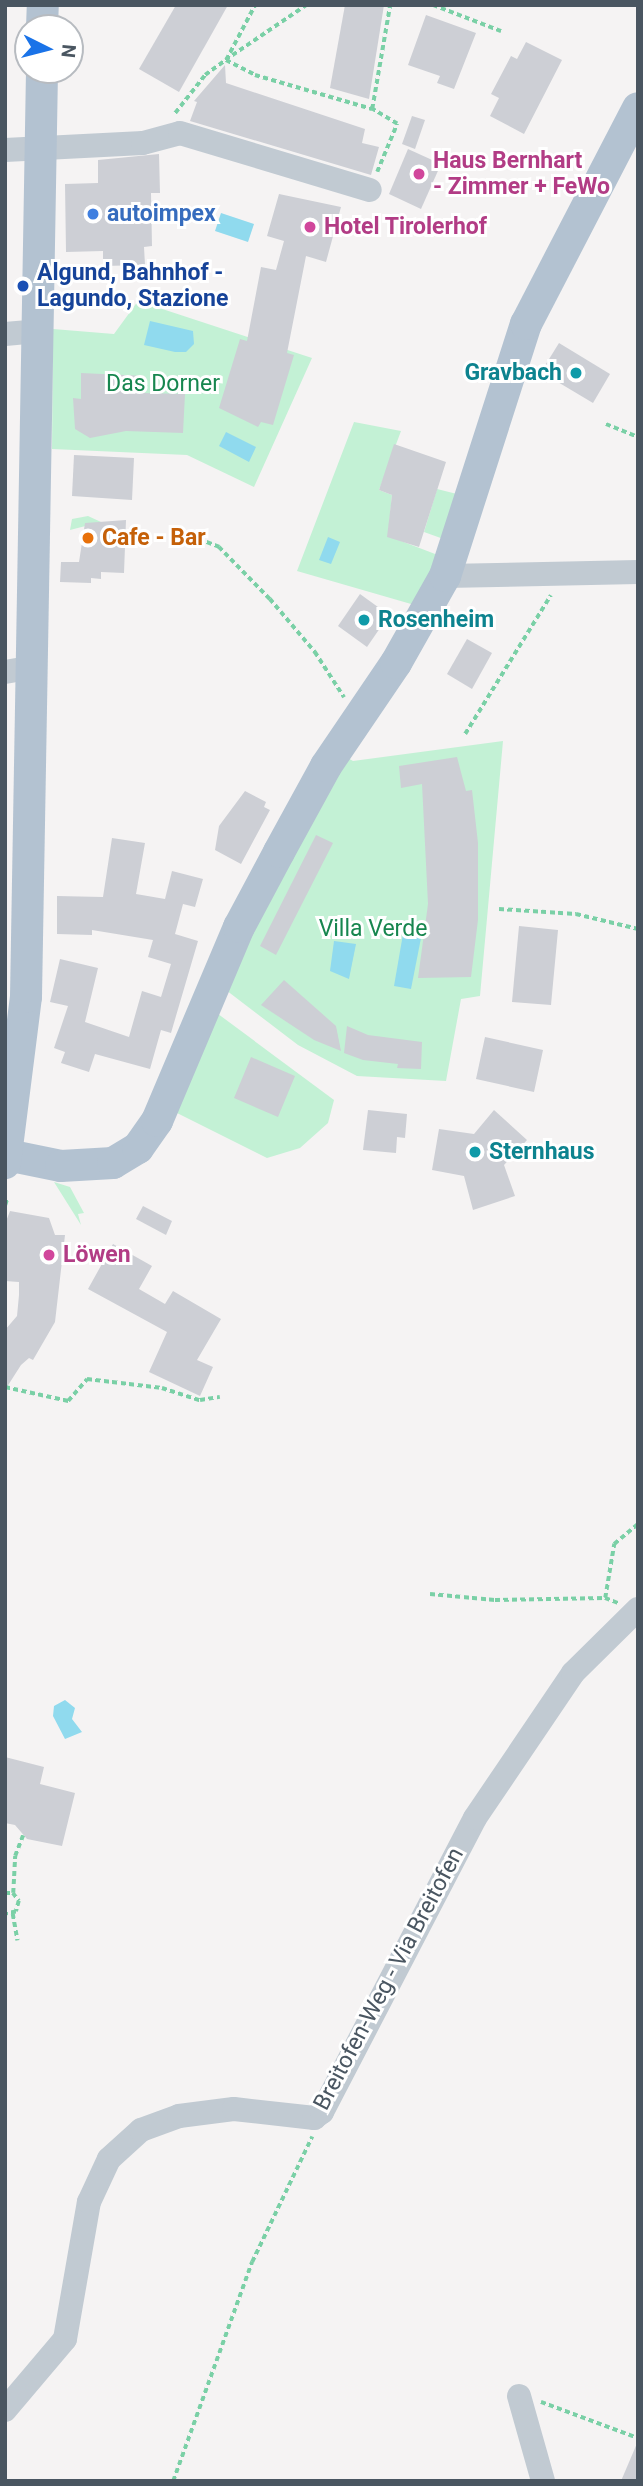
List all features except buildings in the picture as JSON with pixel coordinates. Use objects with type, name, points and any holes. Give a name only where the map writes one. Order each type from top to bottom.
[{"type":"main road","points":[[42,84],[38,331],[20,669],[26,997],[6,1157],[74,1167],[113,1163],[138,1148],[157,1121],[239,928],[326,766],[396,663],[444,576],[526,324],[638,108]]},
{"type":"street","points":[[5,150],[143,143],[180,133],[370,190]]},
{"type":"street","points":[[5,334],[38,331]]},
{"type":"street","points":[[444,576],[638,572]]},
{"type":"street","name":"Breitofen-Weg - Via Breitofen","points":[[5,2410],[65,2339],[89,2202],[109,2159],[123,2143],[142,2130],[193,2114],[234,2109],[314,2118],[328,2103],[475,1818],[509,1764],[573,1673],[637,1610]]},
{"type":"street","points":[[519,2396],[543,2481]]},
{"type":"path","points":[[226,61],[255,5]]},
{"type":"path","points":[[170,119],[205,75],[307,5]]},
{"type":"path","points":[[372,109],[390,5]]},
{"type":"path","points":[[433,5],[501,31]]},
{"type":"path","points":[[226,61],[255,75],[372,109],[397,124],[370,190]]},
{"type":"path","points":[[606,424],[638,437]]},
{"type":"path","points":[[183,533],[219,547],[262,590],[360,713]]},
{"type":"path","points":[[465,734],[555,589]]},
{"type":"path","points":[[499,909],[576,914],[638,929]]},
{"type":"path","points":[[5,1205],[7,1199]]},
{"type":"path","points":[[5,1387],[68,1401],[87,1379],[162,1388],[200,1400],[220,1398]]},
{"type":"path","points":[[605,1598],[614,1544],[638,1524]]},
{"type":"path","points":[[430,1594],[495,1600],[605,1598],[637,1610]]},
{"type":"path","points":[[18,1941],[13,1913],[19,1902],[13,1893],[15,1856],[23,1835]]},
{"type":"path","points":[[5,1893],[13,1893]]},
{"type":"path","points":[[5,1914],[13,1913]]},
{"type":"path","points":[[173,2481],[219,2347],[252,2262],[315,2130],[314,2118]]},
{"type":"path","points":[[519,2396],[638,2438]]},
{"type":"green space","name":"Das Dorner","points":[[138,301],[312,358],[254,487],[187,455],[52,449],[53,329],[114,334]]},
{"type":"green space","points":[[354,422],[401,431],[379,490],[392,495],[388,536],[443,557],[418,606],[297,571]]},
{"type":"green space","points":[[437,489],[461,495],[449,541],[424,532]]},
{"type":"green space","points":[[88,516],[101,522],[70,530],[72,519]]},
{"type":"green space","name":"Villa Verde","points":[[503,741],[480,996],[461,999],[446,1081],[357,1076],[298,1045],[222,987],[341,754],[353,761]]},
{"type":"green space","points":[[206,1005],[334,1100],[328,1123],[300,1148],[267,1158],[163,1106]]},
{"type":"green space","points":[[54,1182],[70,1187],[84,1213],[78,1214],[81,1225]]},
{"type":"water","points":[[221,213],[254,224],[248,242],[215,231]]},
{"type":"water","points":[[150,321],[193,331],[194,344],[186,352],[144,345]]},
{"type":"water","points":[[226,432],[256,447],[249,462],[219,446]]},
{"type":"water","points":[[328,537],[340,542],[331,564],[319,560]]},
{"type":"water","points":[[403,934],[421,938],[411,989],[394,986]]},
{"type":"water","points":[[334,941],[356,944],[349,979],[330,971]]},
{"type":"water","points":[[65,1700],[75,1708],[72,1719],[82,1732],[65,1739],[53,1716],[54,1706]]},
{"type":"place","name":"Haus Bernhart - Zimmer + FeWo","points":[[419,174]]},
{"type":"place","name":"autoimpex","points":[[93,214]]},
{"type":"place","name":"Hotel Tirolerhof","points":[[310,227]]},
{"type":"place","name":"Algund, Bahnhof - Lagundo, Stazione","points":[[23,286]]},
{"type":"place","name":"Gravbach","points":[[576,373]]},
{"type":"place","name":"Cafe - Bar","points":[[88,538]]},
{"type":"place","name":"Rosenheim","points":[[364,620]]},
{"type":"place","name":"Sternhaus","points":[[475,1152]]},
{"type":"place","name":"Löwen","points":[[49,1255]]}]
